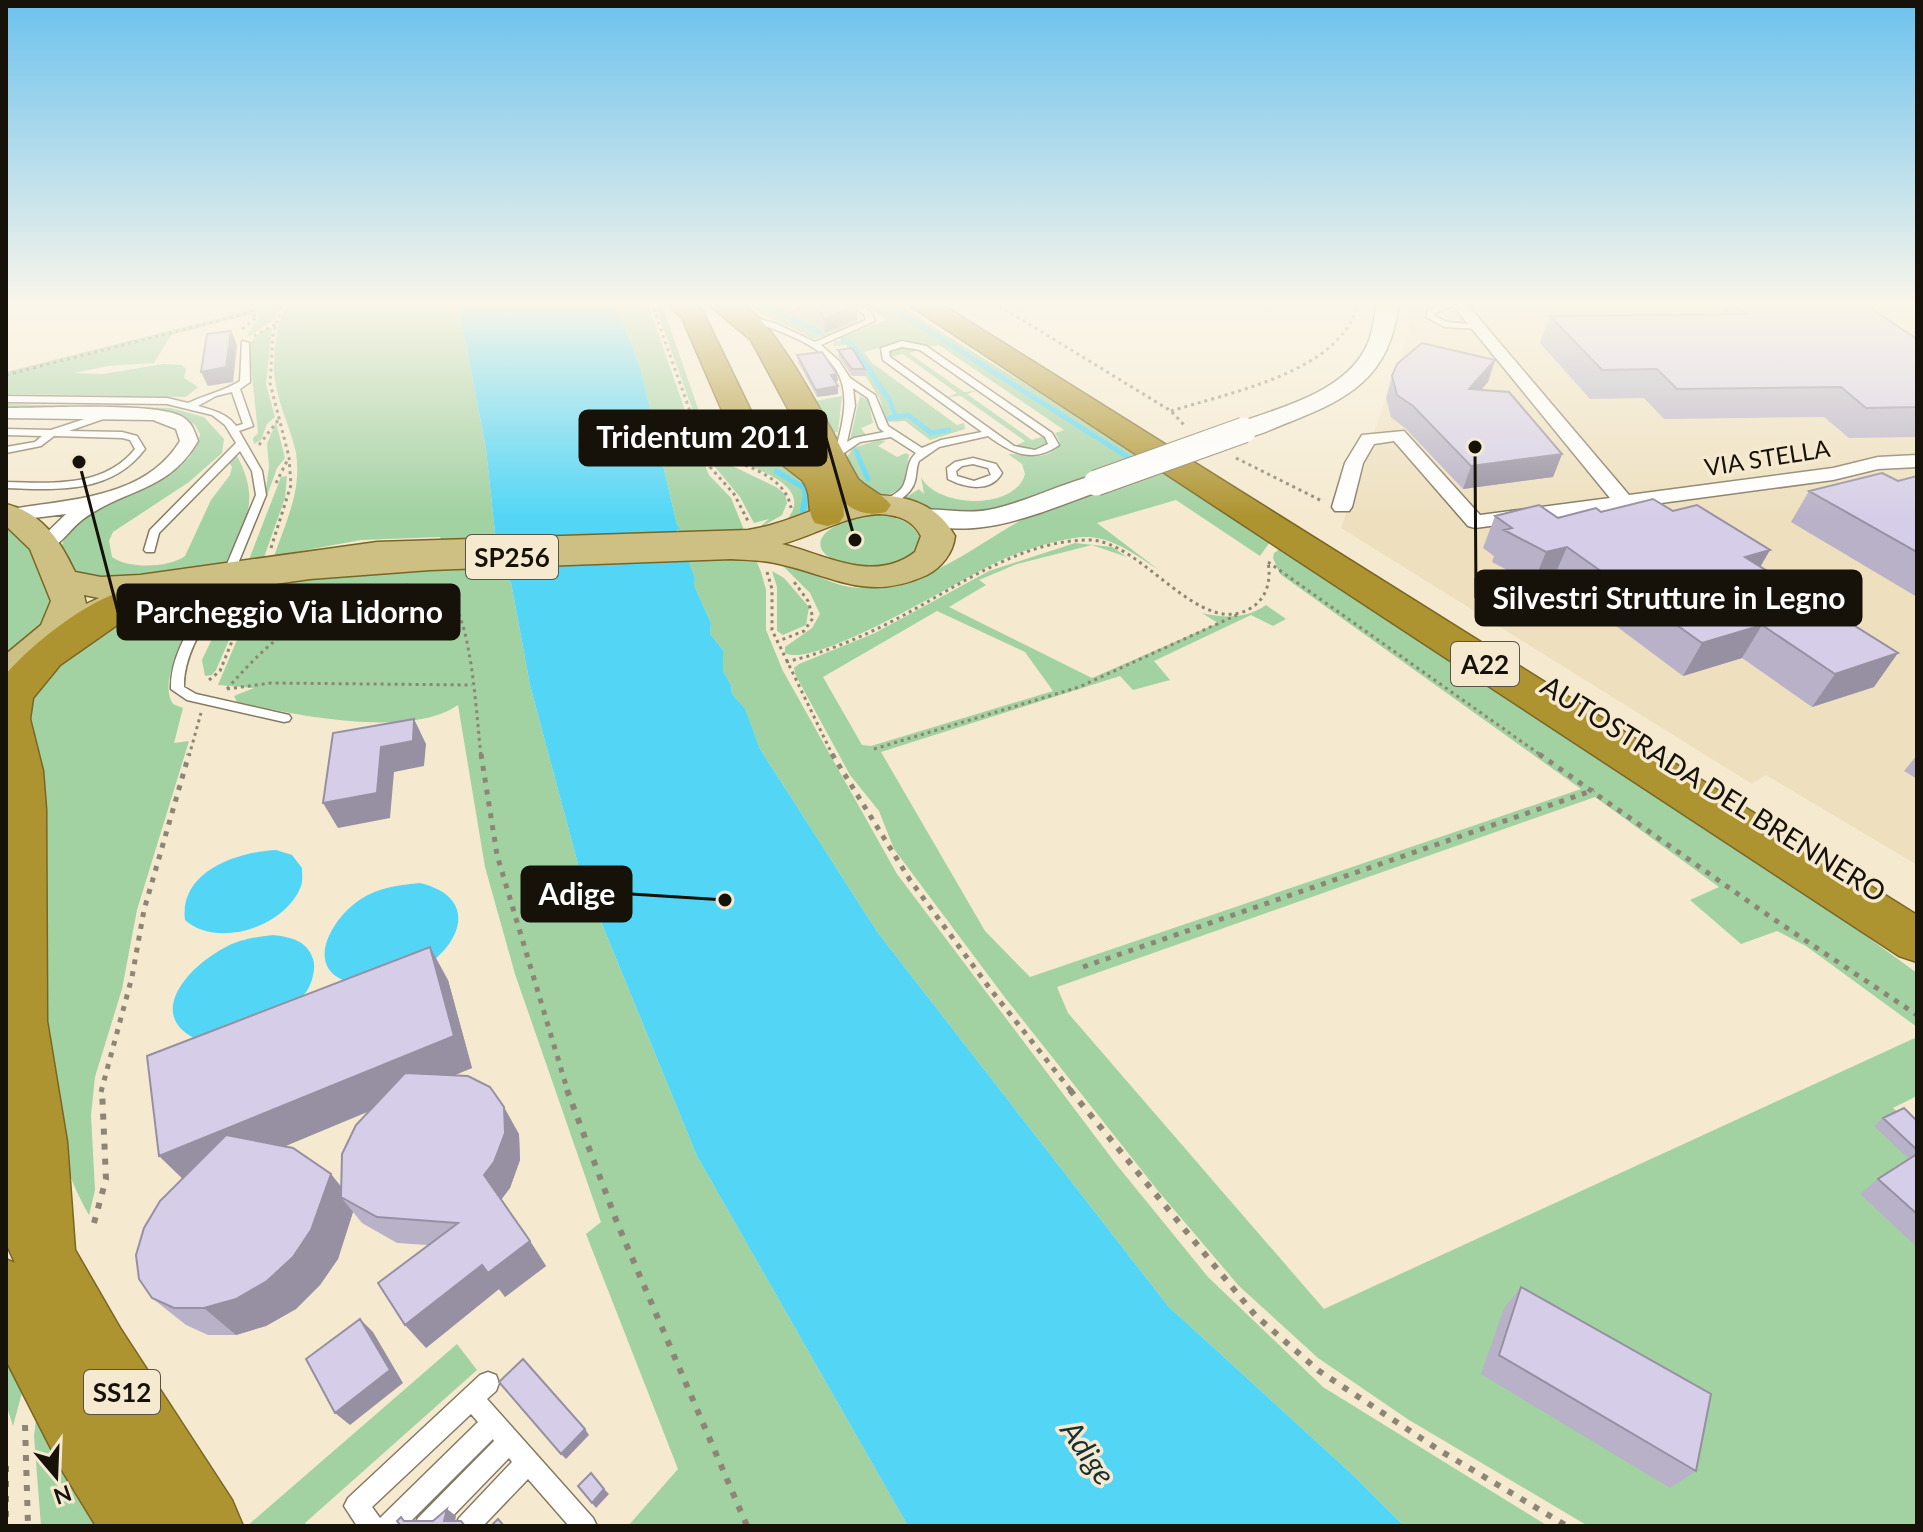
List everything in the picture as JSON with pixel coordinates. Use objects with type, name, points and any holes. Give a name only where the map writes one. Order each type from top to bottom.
[{"type":"highway","points":[[719,373],[738,416],[813,473],[826,490],[811,516]]},
{"type":"highway","points":[[785,373],[837,456],[854,493],[878,505]]},
{"type":"highway","name":"AUTOSTRADA DEL BRENNERO","points":[[1032,373],[1917,941]]},
{"type":"highway","name":"AUTOSTRADA DEL BRENNERO","points":[[1060,373],[1917,916]]},
{"type":"highway","points":[[48,1256],[36,1128],[22,1053],[19,1004],[24,889],[14,803],[22,778],[10,725],[12,699],[34,669],[64,643],[127,601]]},
{"type":"highway","name":"SS12","points":[[6,1167],[83,1328],[206,1526]]},
{"type":"highway","name":"SS12","points":[[48,1256],[88,1447],[138,1526]]},
{"type":"main road","name":"SP256","points":[[61,580],[101,588],[268,570],[392,561],[754,546],[785,533],[811,516],[878,505],[901,507],[951,524],[975,523],[1006,515],[1244,430],[1314,401],[1356,373]]},
{"type":"main road","name":"SP256","points":[[754,546],[800,567],[840,575],[871,578],[902,573],[928,559],[969,544],[1058,494]]},
{"type":"main road","points":[[7,505],[27,523],[44,545],[69,601],[68,610],[23,661]]},
{"type":"main road","points":[[800,567],[811,516]]},
{"type":"main road","points":[[924,517],[938,536],[936,549],[928,559]]},
{"type":"main road","name":"SP256","points":[[221,578],[268,570]]},
{"type":"main road","points":[[23,661],[108,607],[157,591],[221,578]]},
{"type":"street","points":[[1517,373],[1625,503]]},
{"type":"street","points":[[6,413],[153,415],[173,419],[184,426],[189,441],[182,455],[164,470],[76,515],[44,545]]},
{"type":"street","name":"VIA STELLA","points":[[1342,507],[1354,463],[1368,439],[1398,435],[1475,522],[1833,474],[1878,463],[1917,461]]},
{"type":"street","points":[[7,505],[60,509],[114,496]]},
{"type":"lane","points":[[190,406],[213,394],[235,388],[245,382],[245,373]]},
{"type":"lane","points":[[837,456],[851,398],[842,373]]},
{"type":"lane","points":[[907,373],[1006,445],[1019,451],[1036,453],[1051,449],[1054,440],[959,373]]},
{"type":"lane","points":[[845,378],[872,397],[880,422],[891,434],[921,452]]},
{"type":"lane","points":[[233,430],[248,426],[235,388]]},
{"type":"lane","points":[[6,399],[167,401],[215,413],[233,430],[257,471],[261,495],[183,657],[178,689],[182,693],[284,718]]},
{"type":"lane","points":[[6,450],[38,444],[52,433],[114,413]]},
{"type":"lane","points":[[6,432],[122,435],[134,438],[140,449],[126,465],[91,480],[50,486],[7,505]]},
{"type":"lane","points":[[878,505],[903,495],[910,486],[913,464],[921,452],[989,433]]},
{"type":"lane","points":[[837,456],[857,440],[891,434]]},
{"type":"lane","points":[[150,550],[154,532],[242,443]]},
{"type":"lane","points":[[988,455],[1006,445]]},
{"type":"lane","points":[[372,1526],[356,1506],[480,1391],[493,1423],[585,1526]]},
{"type":"lane","points":[[389,1526],[493,1423]]},
{"type":"lane","points":[[426,1526],[510,1441]]},
{"type":"lane","points":[[467,1526],[528,1462]]},
{"type":"path","points":[[48,1256],[106,1179],[101,1093],[132,977],[144,910],[209,680],[220,671],[268,570],[289,497],[289,457],[270,373]]},
{"type":"path","points":[[677,373],[710,467],[734,494],[772,589],[772,630],[785,662],[831,752],[910,880],[991,990],[1255,1315],[1319,1371],[1372,1407],[1567,1526]]},
{"type":"path","points":[[1110,373],[1171,411],[1192,430]]},
{"type":"path","points":[[1171,411],[1253,386],[1281,373]]},
{"type":"path","points":[[705,453],[722,457],[779,484],[811,516]]},
{"type":"path","points":[[1236,458],[1319,500],[1342,507]]},
{"type":"path","points":[[785,662],[830,650],[882,627],[999,563],[1046,547],[1085,539],[1123,549],[1194,603],[1224,613],[1239,614]]},
{"type":"path","points":[[874,749],[1079,687],[1225,623],[1256,605],[1264,594],[1271,577],[1268,553]]},
{"type":"path","points":[[1268,562],[1772,918],[1917,1015]]},
{"type":"path","points":[[776,642],[807,628],[814,617],[800,567]]},
{"type":"path","points":[[396,586],[410,585],[438,593],[450,600],[459,611],[469,654],[484,781],[497,855],[563,1079],[618,1225],[747,1526]]},
{"type":"path","points":[[383,587],[340,598],[323,606],[293,627],[227,689],[271,683],[472,685]]},
{"type":"path","points":[[1083,967],[1594,790]]},
{"type":"path","points":[[25,1418],[28,1526]]},
{"type":"path","points":[[6,1466],[6,1526]]},
{"type":"shaded area","points":[[1395,373],[1917,373],[1917,865],[1766,775],[1752,784],[1341,528]]},
{"type":"green space","points":[[6,373],[185,373],[184,378],[198,387],[186,397],[6,394]]},
{"type":"green space","points":[[252,373],[267,373],[266,384],[275,417],[267,424],[261,440],[254,444],[253,438],[258,433]]},
{"type":"green space","points":[[274,373],[472,373],[486,449],[495,533],[492,536],[488,573],[503,576],[511,582],[530,685],[579,868],[697,1156],[908,1526],[628,1526],[678,1469],[586,1234],[601,1222],[515,974],[485,867],[458,705],[437,715],[411,721],[350,721],[237,702],[234,696],[254,688],[218,685],[257,592],[263,586],[320,575],[449,567],[440,537],[361,540],[274,556],[292,506],[297,480],[296,453]]},
{"type":"green space","points":[[642,373],[672,373],[709,475],[731,498],[761,572],[766,590],[766,630],[783,671],[897,874],[1116,1164],[1208,1277],[1323,1387],[1548,1526],[1404,1526],[1354,1476],[1168,1306],[878,933],[760,749],[745,710],[732,694],[723,671],[723,650],[710,634],[711,623],[683,551]]},
{"type":"green space","points":[[680,373],[686,373],[700,414],[715,434],[743,451],[747,450],[808,479],[815,510],[784,523],[793,508],[793,495],[784,484],[753,467],[707,450]]},
{"type":"green space","points":[[864,373],[869,373],[888,402],[892,416],[889,419],[907,416],[933,434],[949,431],[932,432],[910,415],[896,416],[873,373],[886,373],[957,425],[964,423],[965,429],[930,440],[905,421],[886,422],[880,399]]},
{"type":"green space","points":[[930,373],[938,373],[964,392],[976,391],[967,394],[1032,440],[1044,436],[1047,444],[1037,450],[1015,446],[1025,441],[961,396],[948,397],[957,393]]},
{"type":"green space","points":[[981,373],[994,373],[1130,459],[985,513],[957,517],[900,501],[919,489],[924,494],[921,477],[943,495],[958,499],[975,501],[1007,494],[1018,486],[1025,474],[1022,464],[1008,454],[1037,456],[1050,453],[1060,442],[1055,433],[1064,430]]},
{"type":"green space","points":[[999,373],[1009,373],[1140,456],[1133,458]]},
{"type":"green space","points":[[842,396],[838,432],[828,433],[815,401]]},
{"type":"green space","points":[[860,396],[868,400],[873,423],[861,428],[866,435],[850,440]]},
{"type":"green space","points":[[6,404],[171,408],[204,417],[224,439],[222,453],[189,482],[113,532],[109,541],[112,557],[128,564],[148,566],[169,563],[185,556],[211,500],[230,475],[232,467],[228,461],[236,454],[248,484],[248,510],[240,535],[225,564],[248,562],[281,477],[287,476],[285,498],[262,563],[138,581],[90,579],[75,573],[68,564],[62,545],[73,526],[90,511],[156,482],[175,470],[191,455],[200,434],[195,425],[185,419],[6,409]]},
{"type":"green space","points":[[276,422],[285,458],[277,468],[264,504],[269,467],[267,444]]},
{"type":"green space","points":[[879,440],[886,441],[878,446],[897,457],[906,453],[909,455],[903,488],[883,497],[862,491],[845,460],[853,448]]},
{"type":"green space","points":[[718,459],[785,494],[787,503],[782,515],[756,530],[769,519],[754,523],[740,497],[710,461]]},
{"type":"green space","points":[[1164,471],[1270,542],[1260,556],[1176,500],[1097,523],[1159,570],[1126,549],[1099,538],[1079,537],[1055,542],[1004,559],[855,636],[801,655],[785,653],[785,647],[812,628],[820,614],[810,593],[780,563],[849,587],[886,586],[934,571],[1024,518],[1061,501]]},
{"type":"green space","points":[[866,515],[904,521],[920,538],[918,547],[899,561],[877,567],[854,567],[835,561],[823,551],[821,539],[835,527]]},
{"type":"green space","points":[[6,524],[24,536],[53,602],[51,616],[6,663]]},
{"type":"green space","points":[[1075,543],[1112,547],[1127,557],[1092,545],[1017,564],[979,580],[986,585],[949,607],[1092,678],[1218,623],[1202,613],[1235,616],[1251,613],[1266,605],[1286,619],[1273,626],[1251,615],[1154,661],[1170,680],[1133,690],[1120,676],[881,752],[985,931],[1030,977],[1581,789],[1280,574],[1273,558],[1280,549],[1804,891],[1917,973],[1917,1027],[1806,946],[1777,931],[1741,944],[1690,900],[1719,887],[1595,797],[1057,987],[1068,1013],[1324,1309],[1917,1037],[1917,1096],[1893,1108],[1917,1131],[1917,1526],[1588,1526],[1409,1420],[1318,1358],[1239,1286],[1159,1192],[1003,995],[894,849],[879,811],[850,775],[795,674],[794,668],[799,664],[875,633],[989,571]],"holes":[[[937,611],[1025,652],[1053,691],[871,746],[862,745],[823,677]]]},
{"type":"green space","points":[[772,571],[784,578],[809,607],[806,625],[783,635],[777,631],[777,587]]},
{"type":"green space","points":[[266,578],[253,585],[216,670],[212,675],[205,676],[202,660],[237,586],[214,588],[181,646],[169,678],[173,704],[183,708],[174,743],[189,741],[137,910],[122,989],[95,1077],[91,1115],[95,1190],[89,1215],[63,1154],[38,1048],[37,999],[45,914],[44,856],[41,813],[23,730],[24,698],[30,684],[44,668],[107,621],[157,600],[210,587]]},
{"type":"green space","points":[[457,1344],[477,1370],[305,1523],[307,1526],[247,1526]]},
{"type":"green space","points":[[6,1356],[23,1389],[13,1426],[6,1404]]},
{"type":"green space","points":[[37,1412],[104,1526],[41,1526],[34,1436]]},
{"type":"water","name":"Adige","points":[[472,373],[642,373],[680,529],[677,530],[695,579],[694,585],[711,623],[710,634],[723,650],[723,671],[732,694],[745,709],[760,749],[878,933],[1168,1306],[1354,1476],[1404,1526],[908,1526],[697,1156],[579,868],[530,685],[511,582],[503,576],[488,573],[495,533],[486,449]]},
{"type":"water","points":[[276,850],[292,855],[302,868],[301,886],[281,913],[249,929],[232,933],[199,929],[185,920],[191,889],[201,877],[228,860]]},
{"type":"water","points":[[420,883],[439,890],[452,900],[458,912],[453,938],[444,950],[412,974],[365,984],[339,978],[329,969],[325,958],[326,945],[339,919],[350,908],[375,892]]},
{"type":"water","points":[[273,935],[297,941],[310,953],[314,964],[313,975],[304,995],[279,1010],[203,1042],[185,1032],[175,1020],[173,1007],[176,994],[185,980],[224,948],[242,940]]},
{"type":"building","points":[[807,373],[837,373],[831,375],[838,386],[816,390]]},
{"type":"building","points":[[1393,373],[1483,373],[1469,389],[1509,392],[1562,454],[1471,466],[1413,406],[1397,395]]},
{"type":"building","points":[[1661,373],[1917,373],[1917,407],[1866,408],[1841,387],[1677,389]]},
{"type":"building","points":[[1882,473],[1898,481],[1917,476],[1917,552],[1809,491]]},
{"type":"building","points":[[1653,499],[1673,511],[1697,505],[1770,550],[1745,557],[1898,653],[1835,674],[1762,625],[1702,643],[1567,547],[1546,552],[1504,530],[1512,528],[1495,516],[1539,505],[1558,518],[1596,508],[1601,512]]},
{"type":"building","points":[[414,719],[413,741],[381,747],[377,793],[323,803],[333,733]]},
{"type":"building","points":[[430,947],[454,1036],[159,1156],[147,1056]]},
{"type":"building","points":[[405,1073],[468,1076],[490,1087],[504,1107],[505,1133],[494,1162],[484,1175],[530,1241],[488,1273],[482,1265],[405,1325],[378,1283],[458,1223],[377,1217],[341,1197],[342,1154],[356,1125]]},
{"type":"building","points":[[1904,1108],[1917,1121],[1917,1150],[1883,1118]]},
{"type":"building","points":[[226,1135],[293,1148],[331,1174],[311,1230],[293,1257],[267,1281],[236,1299],[204,1308],[174,1308],[152,1298],[139,1279],[136,1255],[144,1228],[160,1201]]},
{"type":"building","points":[[1917,1154],[1917,1214],[1878,1179]]},
{"type":"building","points":[[1521,1287],[1711,1394],[1696,1471],[1499,1355]]},
{"type":"building","points":[[360,1319],[390,1370],[335,1413],[306,1359]]},
{"type":"building","points":[[523,1359],[585,1429],[561,1454],[499,1382]]},
{"type":"building","points":[[591,1473],[604,1489],[592,1503],[578,1486]]},
{"type":"building","points":[[447,1509],[444,1521],[461,1521],[465,1526],[401,1526],[397,1521],[401,1517],[404,1521],[433,1521]]},
{"type":"building","points":[[498,1519],[504,1526],[491,1526]]},
{"type":"waterway","points":[[872,373],[890,401],[895,416]]},
{"type":"waterway","points":[[996,373],[1131,459]]},
{"type":"waterway","points":[[889,418],[908,415],[931,433],[949,430]]},
{"type":"waterway","points":[[856,451],[868,479]]},
{"type":"waterway","points":[[738,455],[759,463]]},
{"type":"waterway","points":[[776,471],[804,488],[806,498]]},
{"type":"waterway","points":[[803,510],[806,498]]},
{"type":"place","name":"Silvestri Strutture in Legno","points":[[1475,447]]},
{"type":"place","name":"Parcheggio Via Lidorno","points":[[79,462]]},
{"type":"place","name":"Tridentum 2011","points":[[855,540]]},
{"type":"place","name":"Adige","points":[[725,900]]}]
